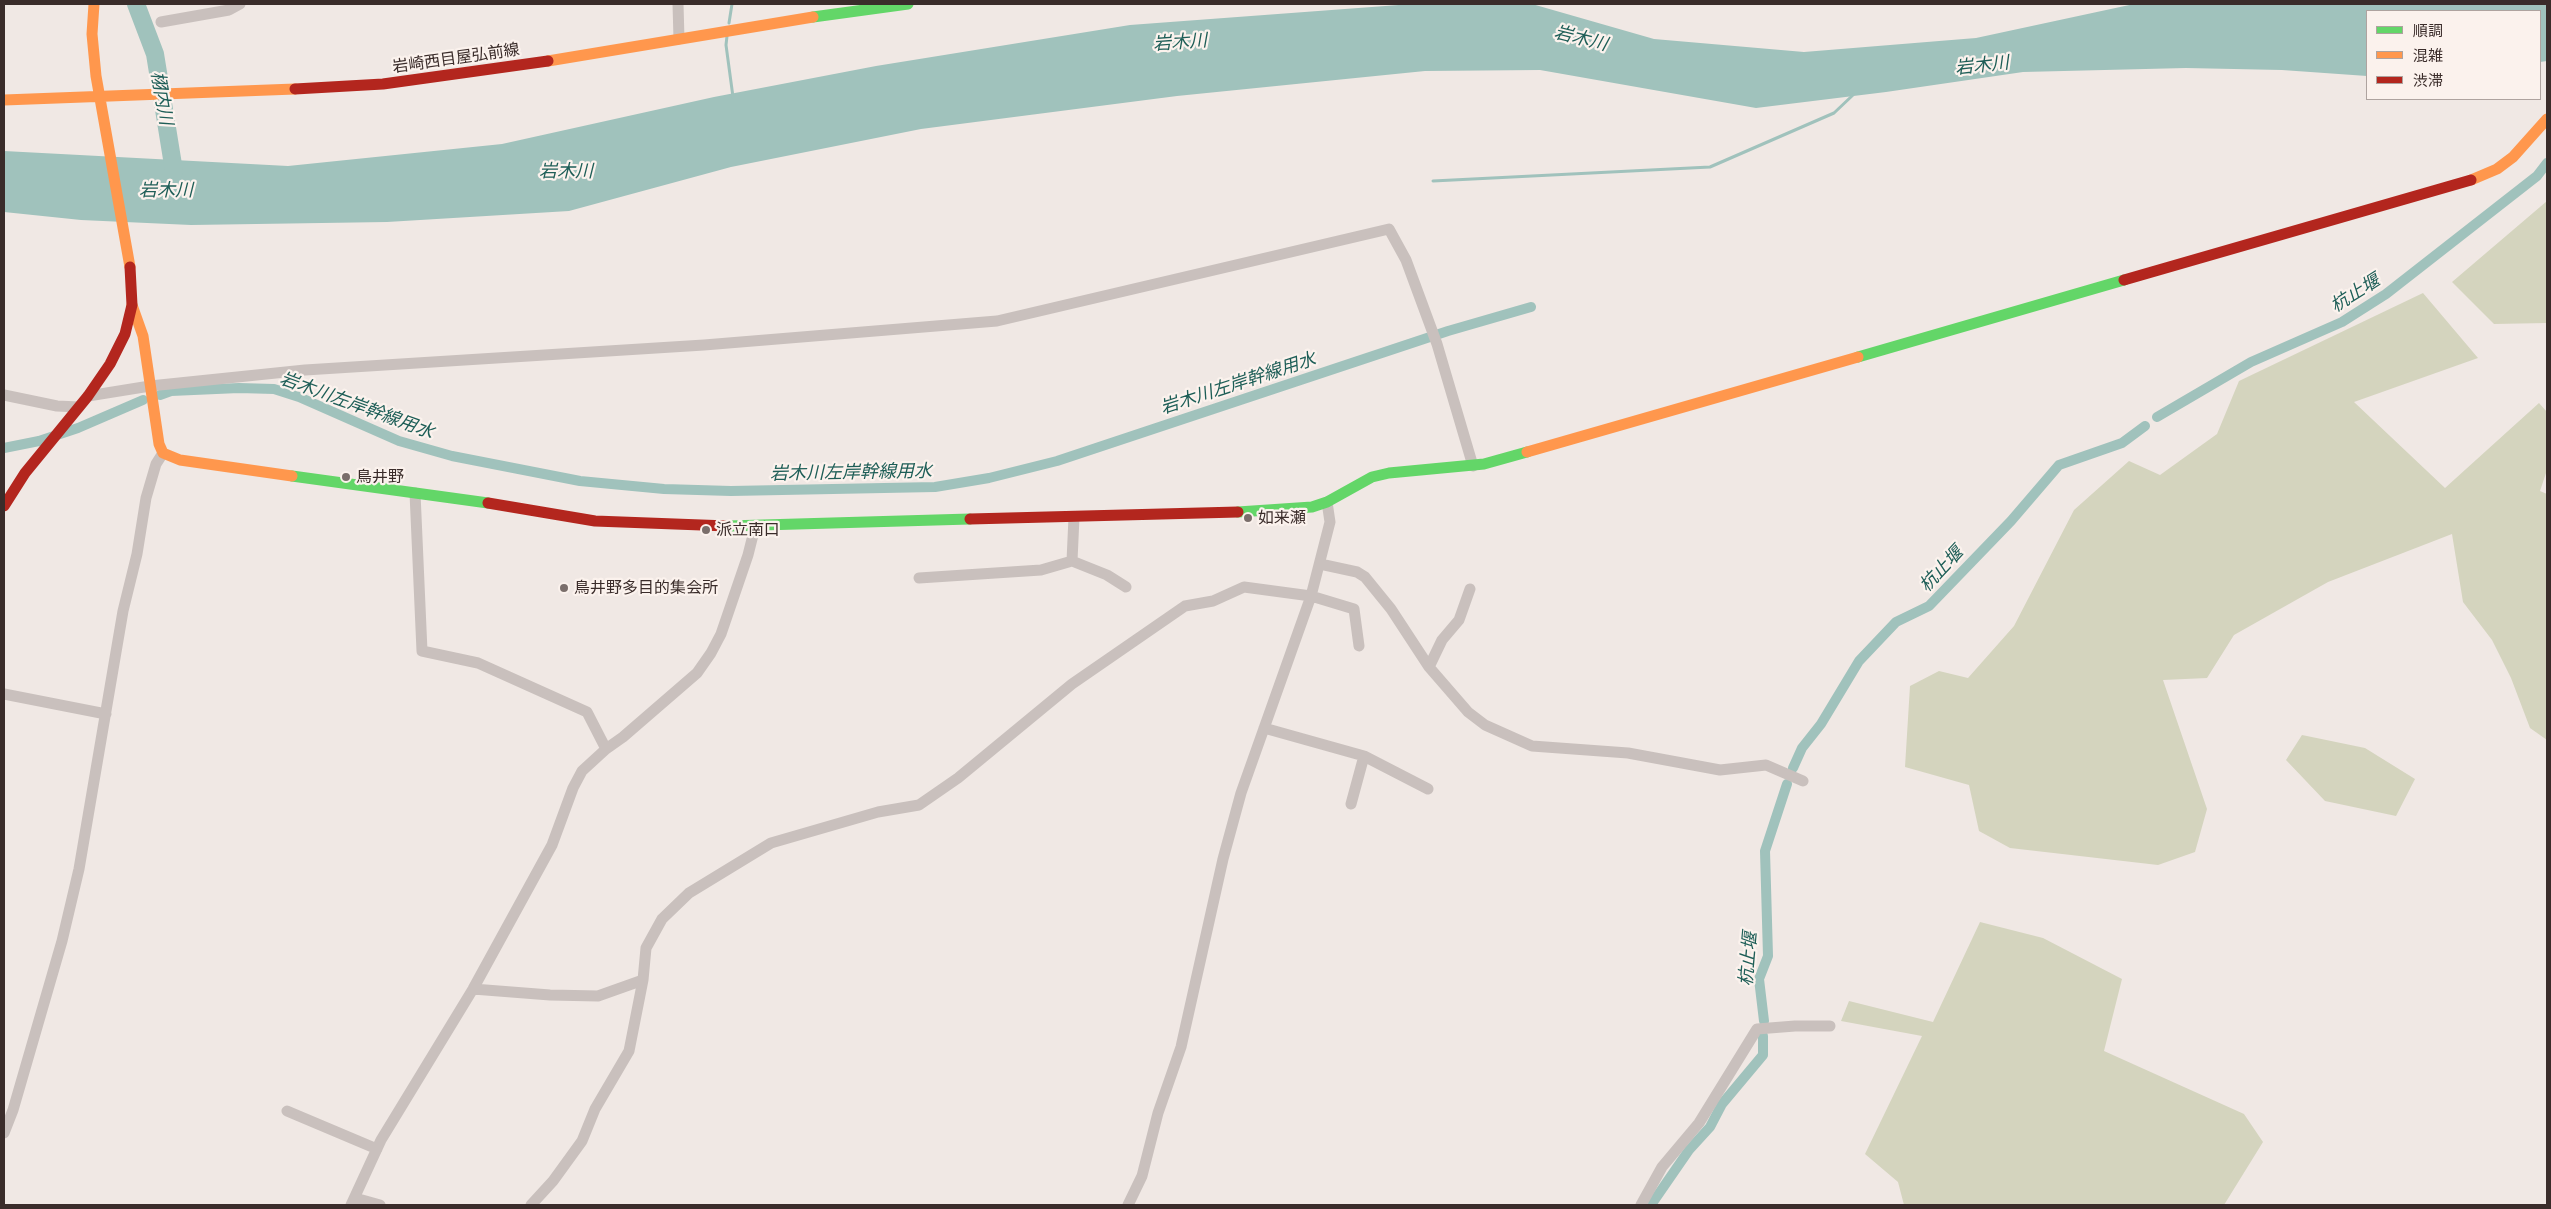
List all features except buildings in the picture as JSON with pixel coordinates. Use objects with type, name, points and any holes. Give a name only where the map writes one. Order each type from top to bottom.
[{"type":"street","points":[[4,506],[26,473],[88,396],[110,364],[125,334],[132,305],[132,280],[127,246],[93,45],[94,4]]},
{"type":"street","points":[[161,22],[229,10],[240,4]]},
{"type":"street","points":[[678,4],[679,39]]},
{"type":"street","name":"岩崎西目屋弘前線","points":[[4,100],[100,95],[175,95],[347,86],[427,79],[574,58],[743,27],[908,4]]},
{"type":"street","points":[[132,305],[143,336],[156,431],[163,453],[180,460],[415,493],[595,521],[755,527],[865,521],[1286,510],[1312,507],[1327,502],[1372,477],[1389,473],[1473,466],[2467,182],[2497,169],[2505,163],[2547,119]]},
{"type":"street","points":[[88,396],[150,386],[305,370],[704,344],[997,321],[1383,228],[1389,229],[1406,260],[1437,344],[1473,466]]},
{"type":"street","points":[[4,394],[57,406],[79,407]]},
{"type":"street","points":[[4,1133],[13,1110],[64,932],[88,830],[123,611],[137,554],[146,498],[156,464],[163,453]]},
{"type":"street","points":[[415,493],[422,651],[478,663],[586,712],[606,749]]},
{"type":"street","points":[[1128,1205],[1142,1176],[1158,1113],[1182,1047],[1223,859],[1241,793],[1311,596],[1330,522],[1327,502]]},
{"type":"street","points":[[1072,561],[1074,517]]},
{"type":"street","points":[[380,1205],[353,1202],[378,1149],[473,988],[552,845],[573,788],[582,771],[697,673],[721,634],[748,555],[755,527]]},
{"type":"street","points":[[919,578],[1041,570],[1072,561],[1107,575],[1126,587]]},
{"type":"street","points":[[1320,564],[1357,572],[1365,577],[1397,617],[1429,666],[1468,712],[1485,724],[1532,746],[1628,753],[1720,770],[1766,765],[1802,781]]},
{"type":"street","points":[[531,1205],[553,1181],[582,1141],[595,1109],[629,1051],[643,980],[646,948],[668,912],[689,893],[770,843],[878,812],[919,805],[958,778],[1072,684],[1185,606],[1213,601],[1244,587],[1311,596],[1354,609],[1359,646]]},
{"type":"street","points":[[1429,666],[1442,640],[1459,620],[1470,589]]},
{"type":"street","points":[[4,694],[106,714]]},
{"type":"street","points":[[1264,728],[1364,756],[1428,789]]},
{"type":"street","points":[[1351,804],[1364,756]]},
{"type":"street","points":[[473,988],[550,995],[598,996],[643,980]]},
{"type":"street","points":[[1641,1205],[1662,1167],[1699,1122],[1757,1029],[1830,1026]]},
{"type":"street","points":[[287,1111],[378,1149]]},
{"type":"green space","points":[[2547,201],[2547,323],[2494,324],[2452,282]]},
{"type":"green space","points":[[2423,293],[2478,358],[2354,402],[2445,488],[2539,403],[2547,412],[2547,470],[2540,491],[2547,494],[2547,740],[2530,728],[2511,678],[2492,640],[2463,602],[2452,534],[2328,582],[2234,635],[2207,678],[2163,680],[2207,809],[2195,852],[2158,865],[2010,848],[1979,831],[1969,785],[1905,767],[1910,686],[1939,671],[1968,678],[2014,626],[2074,510],[2129,461],[2160,475],[2217,434],[2239,381]]},
{"type":"green space","points":[[2302,735],[2365,748],[2415,779],[2396,816],[2325,801],[2286,760]]},
{"type":"green space","points":[[1980,922],[2043,938],[2122,979],[2104,1051],[2244,1114],[2263,1142],[2224,1205],[1904,1205],[1898,1182],[1865,1154],[1922,1036],[1841,1021],[1849,1001],[1933,1022]]},
{"type":"water","name":"岩木川","points":[[1412,4],[1532,4],[1654,39],[1804,52],[1976,38],[2134,4],[2547,4],[2547,61],[2541,62],[2541,10],[2366,10],[2366,76],[2282,70],[2186,68],[2023,72],[1886,92],[1756,108],[1540,70],[1425,71],[1177,96],[921,129],[731,167],[569,211],[387,222],[191,225],[81,220],[4,212],[4,151],[288,166],[502,144],[714,97],[876,66],[1130,25]]},
{"type":"waterway","name":"栩内川","points":[[136,4],[155,54],[174,171],[169,182]]},
{"type":"waterway","points":[[729,23],[732,4]]},
{"type":"waterway","points":[[727,36],[726,45],[733,97]]},
{"type":"waterway","points":[[1433,181],[1710,167],[1834,113],[1853,95]]},
{"type":"waterway","name":"杭止堰","points":[[2157,417],[2251,362],[2342,322],[2386,294],[2537,176],[2547,163]]},
{"type":"waterway","name":"岩木川左岸幹線用水","points":[[160,395],[171,391],[239,388],[274,389],[299,397],[399,441],[452,456],[580,481],[664,489],[731,491],[935,487],[989,478],[1057,461],[1448,331],[1531,307]]},
{"type":"waterway","name":"岩木川左岸幹線用水","points":[[4,448],[39,441],[78,428],[143,400]]},
{"type":"waterway","name":"杭止堰","points":[[1793,768],[1802,748],[1821,724],[1859,661],[1896,622],[1929,606],[2011,521],[2059,465],[2122,443],[2145,426]]},
{"type":"waterway","name":"杭止堰","points":[[1764,1021],[1759,979],[1768,956],[1765,851],[1787,784]]},
{"type":"waterway","name":"杭止堰","points":[[1651,1205],[1689,1150],[1710,1127],[1722,1104],[1763,1055],[1763,1036]]},
{"type":"traffic: fast","points":[[813,17],[908,4]]},
{"type":"traffic: fast","points":[[1858,357],[2124,280]]},
{"type":"traffic: fast","points":[[1238,512],[1312,507],[1327,502],[1372,477],[1389,473],[1484,464],[1527,452]]},
{"type":"traffic: fast","points":[[292,476],[488,503]]},
{"type":"traffic: fast","points":[[728,526],[970,519]]},
{"type":"traffic: slow","points":[[94,4],[92,34],[96,76],[130,267]]},
{"type":"traffic: slow","points":[[548,61],[813,17]]},
{"type":"traffic: slow","points":[[4,100],[295,89]]},
{"type":"traffic: slow","points":[[2471,180],[2497,169],[2513,157],[2547,119]]},
{"type":"traffic: slow","points":[[132,305],[143,336],[159,444],[163,453],[180,460],[292,476]]},
{"type":"traffic: slow","points":[[1527,452],[1858,357]]},
{"type":"traffic: jam","points":[[295,89],[383,84],[548,61]]},
{"type":"traffic: jam","points":[[2124,280],[2471,180]]},
{"type":"traffic: jam","points":[[4,506],[25,473],[88,396],[110,364],[125,334],[132,305],[130,267]]},
{"type":"traffic: jam","points":[[488,503],[595,521],[728,526]]},
{"type":"traffic: jam","points":[[970,519],[1238,512]]},
{"type":"place","name":"鳥井野","points":[[346,477]]},
{"type":"place","name":"如来瀬","points":[[1248,518]]},
{"type":"place","name":"派立南口","points":[[706,530]]},
{"type":"place","name":"鳥井野多目的集会所","points":[[564,588]]}]
